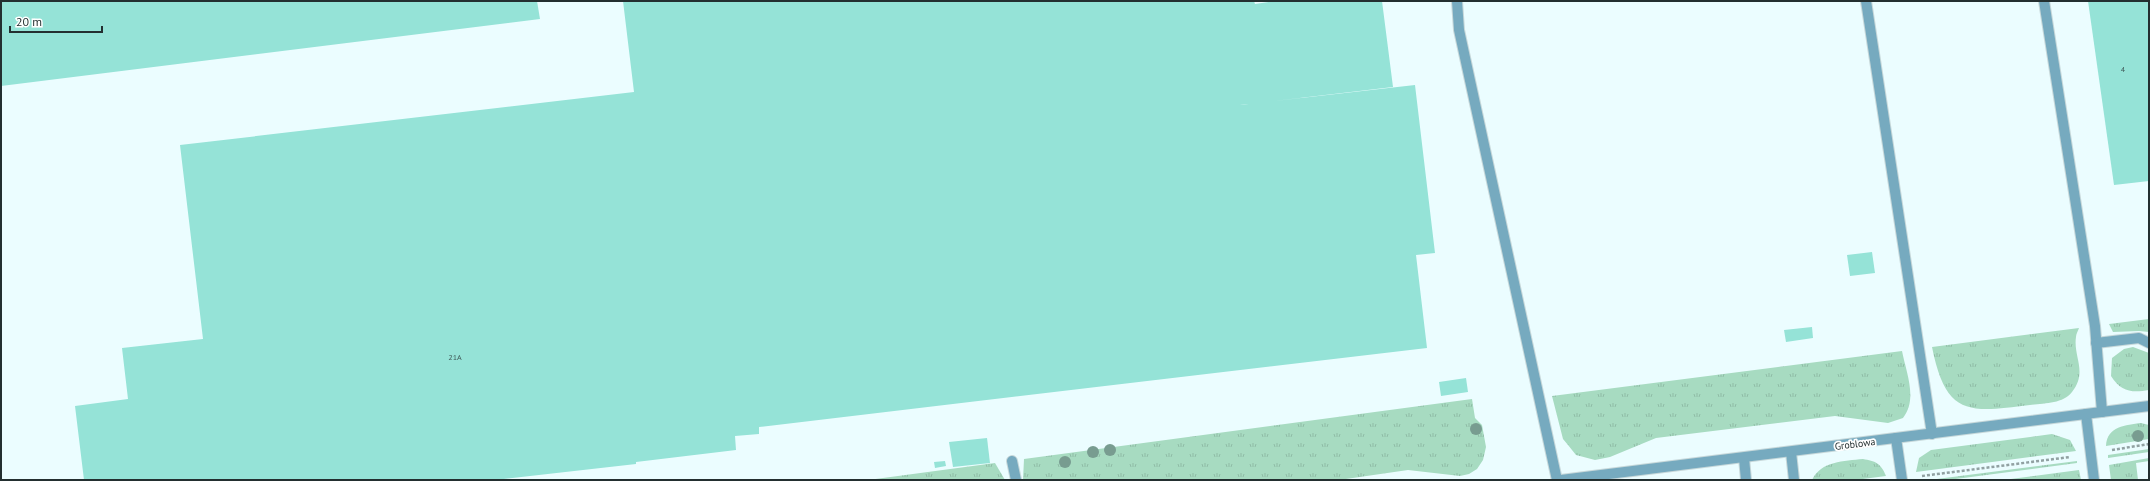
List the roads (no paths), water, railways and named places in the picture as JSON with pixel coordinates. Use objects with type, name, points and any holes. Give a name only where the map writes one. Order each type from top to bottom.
[{"type":"street","points":[[1457,1],[1459,30],[1557,480]]},
{"type":"street","points":[[1866,1],[1932,434]]},
{"type":"street","points":[[2044,1],[2096,343],[2102,412]]},
{"type":"street","points":[[2096,343],[2139,338],[2149,343]]},
{"type":"street","name":"Groblowa","points":[[1560,480],[2149,406]]},
{"type":"street","points":[[2086,414],[2094,480]]},
{"type":"street","points":[[1896,438],[1902,480]]},
{"type":"street","points":[[1791,452],[1794,480]]},
{"type":"street","points":[[1744,458],[1746,480]]},
{"type":"street","points":[[1012,461],[1016,480]]}]
